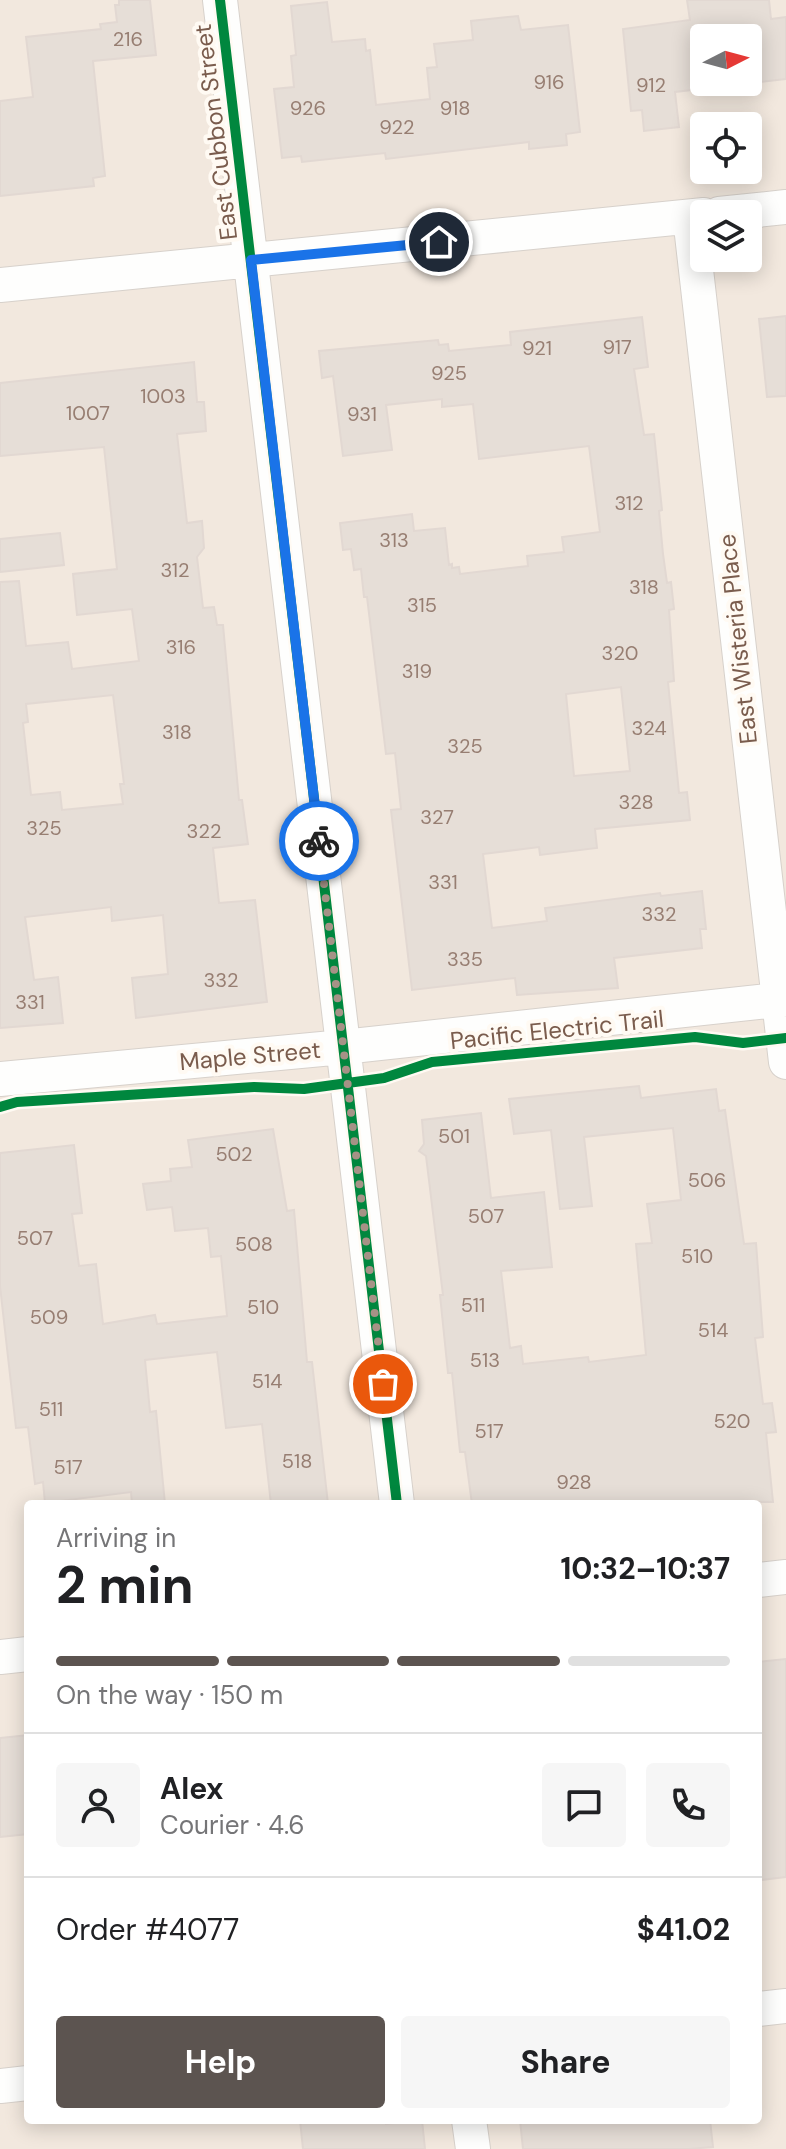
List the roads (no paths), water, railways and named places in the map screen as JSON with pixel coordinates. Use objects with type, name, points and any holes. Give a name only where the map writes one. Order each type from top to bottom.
[{"type":"street","name":"East Cubbon Street","points":[[220,0],[397,1500]]},
{"type":"street","points":[[762,209],[786,207]]},
{"type":"street","points":[[0,285],[690,216]]},
{"type":"street","name":"East Wisteria Place","points":[[710,272],[786,1062]]},
{"type":"street","name":"Maple Street","points":[[0,1079],[343,1047],[782,1000]]},
{"type":"street","points":[[762,1580],[786,1577]]},
{"type":"street","points":[[0,1657],[24,1654]]},
{"type":"street","points":[[762,2009],[786,2006]]},
{"type":"street","points":[[0,2086],[24,2083]]},
{"type":"street","points":[[470,2124],[473,2149]]}]
